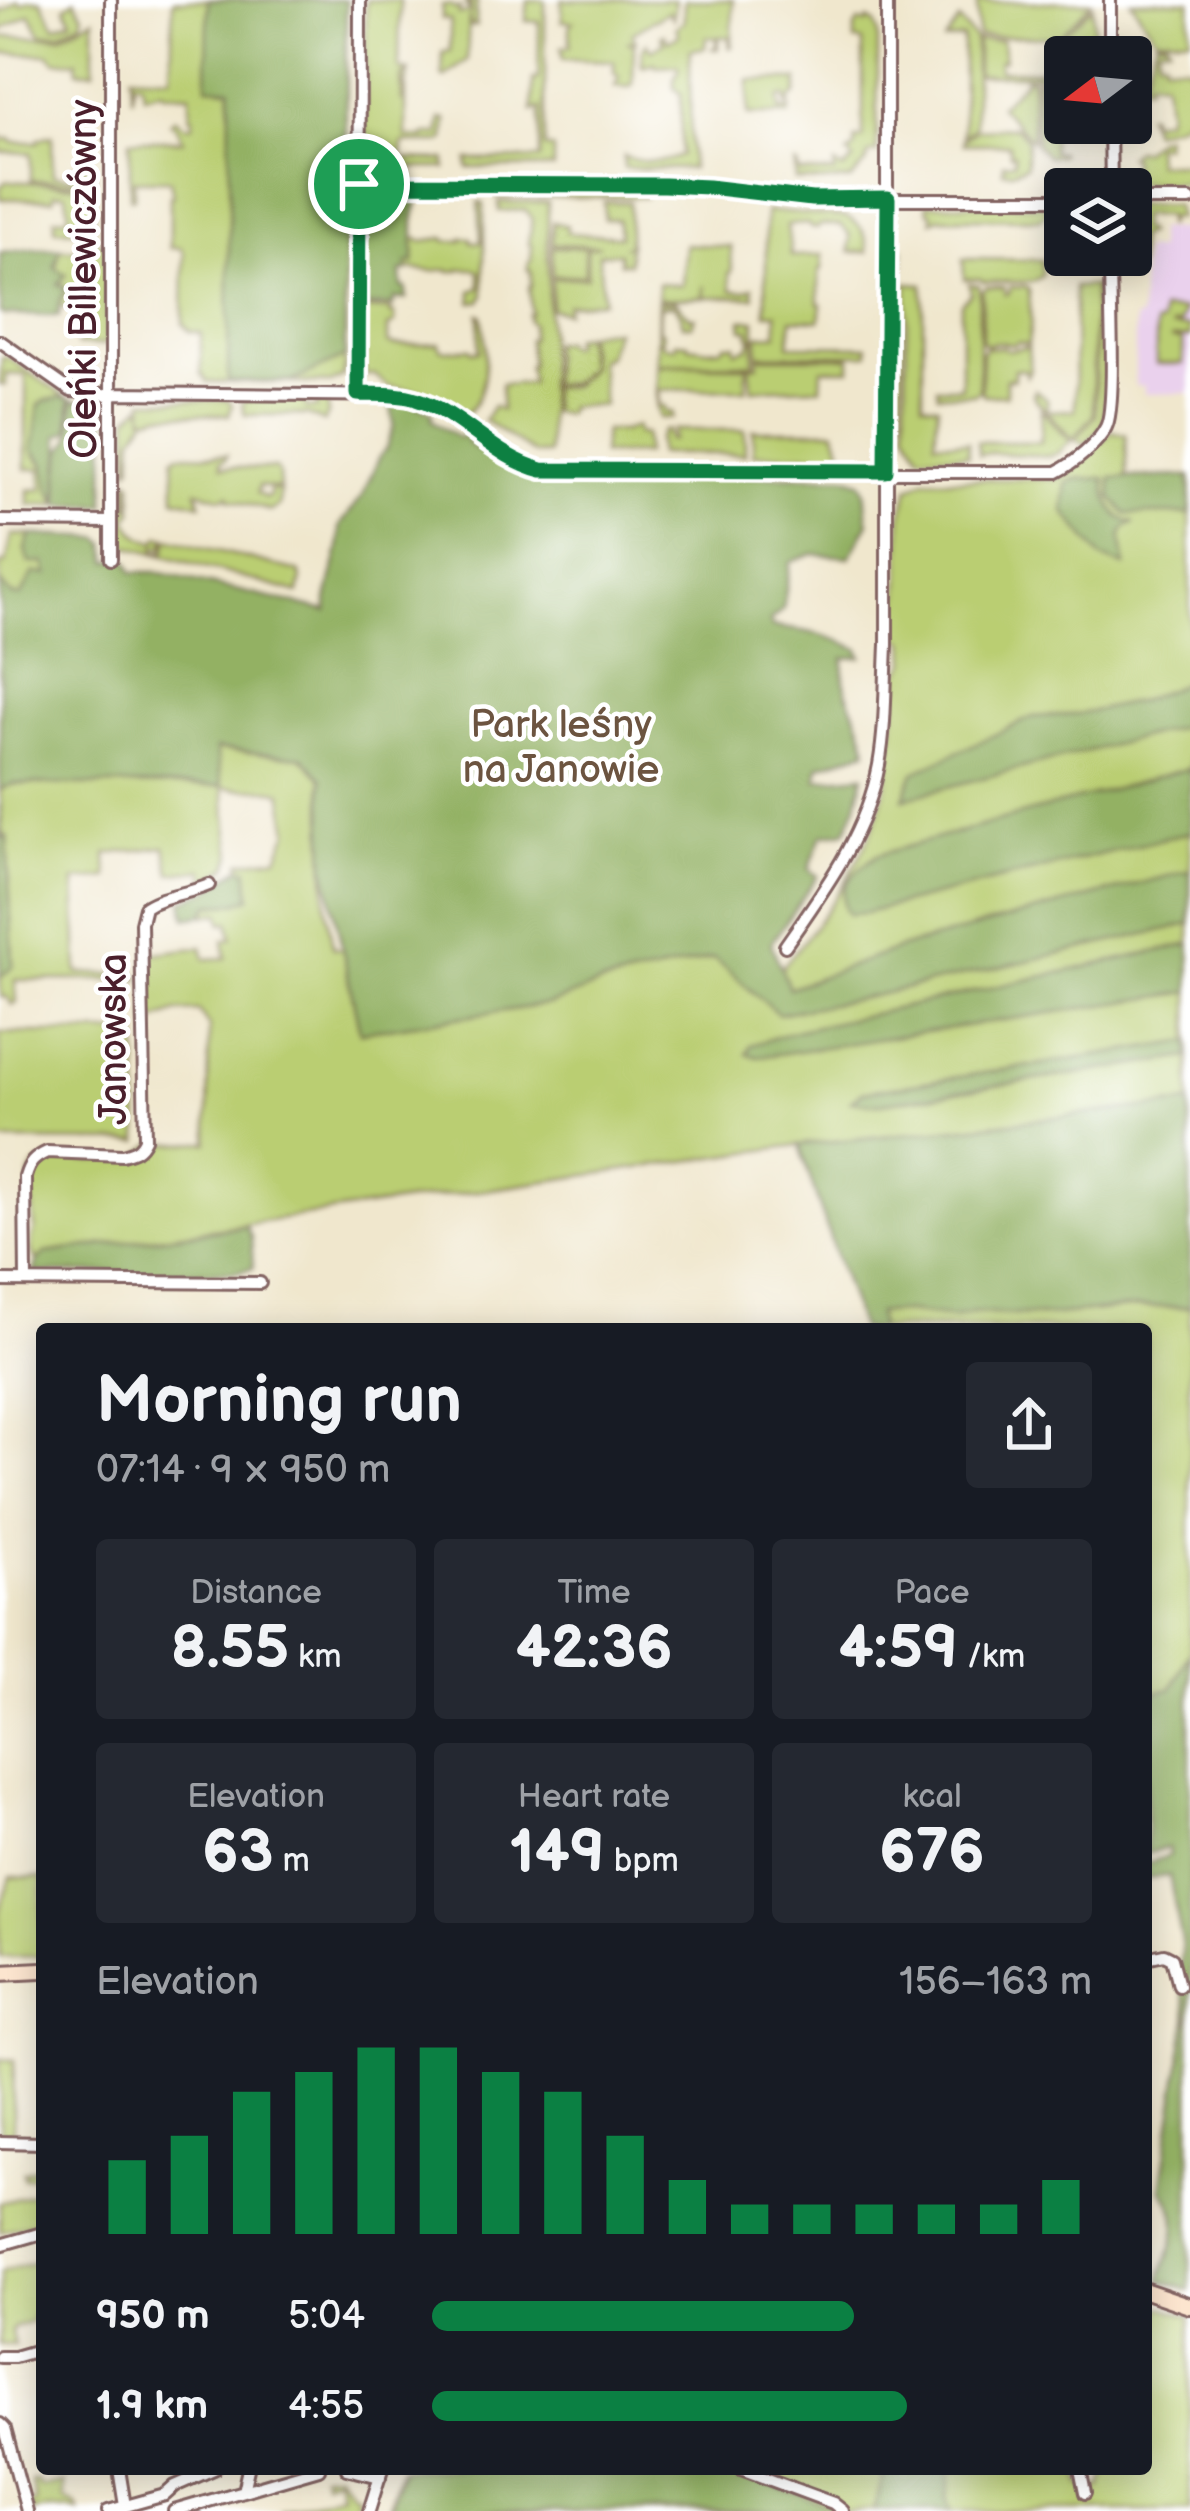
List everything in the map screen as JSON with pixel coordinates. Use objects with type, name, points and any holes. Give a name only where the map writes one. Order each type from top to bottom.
[{"type":"street","name":"Oleńki Billewiczówny","points":[[111,0],[112,559]]},
{"type":"street","points":[[358,394],[360,0]]},
{"type":"street","points":[[785,946],[839,867],[863,817],[878,768],[885,713],[886,0]]},
{"type":"street","points":[[1110,0],[1110,36]]},
{"type":"street","points":[[359,184],[664,185],[812,199],[1044,200]]},
{"type":"street","points":[[1152,200],[1190,200]]},
{"type":"street","points":[[0,341],[71,391],[358,394],[416,399],[520,463],[542,470],[1057,472],[1105,430],[1110,276]]},
{"type":"street","points":[[0,521],[111,521]]},
{"type":"street","name":"Janowska","points":[[26,1282],[28,1165],[47,1152],[133,1153],[145,1139],[141,923],[145,907],[209,885]]},
{"type":"street","points":[[0,1281],[260,1283]]},
{"type":"street","points":[[1152,1957],[1172,1958],[1179,1985]]},
{"type":"street","points":[[0,1972],[36,1970]]},
{"type":"street","points":[[0,2142],[36,2143]]},
{"type":"street","points":[[0,2245],[36,2235]]},
{"type":"street","points":[[1152,2292],[1190,2306]]},
{"type":"street","points":[[0,2357],[36,2351]]},
{"type":"street","points":[[1,2424],[27,2511]]},
{"type":"street","points":[[120,2475],[125,2506]]},
{"type":"street","points":[[172,2475],[175,2486]]},
{"type":"street","points":[[108,2511],[165,2495],[200,2475]]},
{"type":"street","points":[[243,2491],[247,2475]]},
{"type":"street","points":[[174,2511],[298,2475]]},
{"type":"street","points":[[369,2511],[380,2475]]},
{"type":"street","points":[[757,2475],[833,2503],[842,2511]]},
{"type":"street","points":[[1082,2475],[1085,2493]]},
{"type":"shaded area","points":[[1157,229],[1190,230],[1190,393],[1144,394],[1144,386],[1135,386],[1135,319],[1140,318],[1142,276],[1152,276],[1152,250],[1157,250]]},
{"type":"green space","points":[[18,0],[21,4],[41,0],[55,26],[72,20],[65,7],[75,0],[82,21],[60,33],[41,34],[30,14],[0,31],[0,10]]},
{"type":"green space","points":[[173,0],[346,0],[345,367],[343,377],[331,383],[207,382],[201,372],[201,333],[183,324],[184,253],[181,248],[170,248],[170,180],[134,180],[134,198],[130,198],[130,140],[183,140],[170,123],[175,118],[193,125],[190,94],[162,90],[144,95],[141,82],[134,81],[132,98],[131,74],[171,76]]},
{"type":"green space","points":[[208,0],[346,0],[345,357],[291,382],[228,382],[230,88],[207,86]]},
{"type":"green space","points":[[366,0],[400,0],[399,69],[409,71],[401,77],[402,103],[403,77],[409,74],[406,137],[439,135],[441,119],[447,120],[445,140],[403,143],[402,159],[446,160],[446,168],[383,168],[365,155]]},
{"type":"green space","points":[[468,0],[471,16],[471,0],[477,0],[476,26],[471,26],[469,17],[467,60],[444,78],[443,52],[450,51],[450,20],[442,19],[442,6],[460,7],[459,15],[470,12]]},
{"type":"green space","points":[[528,0],[545,0],[545,148],[553,149],[553,168],[468,168],[468,160],[540,159],[540,108],[533,111],[539,22],[526,21]]},
{"type":"green space","points":[[562,0],[675,0],[673,18],[668,12],[632,33],[636,41],[626,42],[634,44],[630,87],[615,86],[619,77],[614,61],[563,59],[562,47],[570,46],[573,22],[562,21]]},
{"type":"green space","points":[[684,0],[733,0],[732,47],[729,37],[718,37],[718,49],[711,49],[716,47],[716,38],[706,37],[705,48],[690,50],[691,169],[624,168],[624,156],[653,162],[681,155],[681,93],[674,88],[680,68],[655,63],[642,66],[642,50],[647,43],[652,50],[664,43],[661,35],[668,41],[679,35],[676,27],[684,22]]},
{"type":"green space","points":[[1131,1],[1190,1],[1190,37],[1156,37]]},
{"type":"green space","points":[[977,2],[1092,2],[1061,35],[1093,6],[1094,36],[978,36]]},
{"type":"green space","points":[[94,18],[94,71],[78,71],[77,61],[55,61],[49,54],[0,53],[0,37],[61,36]]},
{"type":"green space","points":[[868,20],[878,33],[877,153],[869,154],[851,180],[795,180],[795,164],[799,173],[835,173],[835,165],[843,170],[854,160],[848,154],[855,148],[855,139],[863,139],[863,42],[855,41],[855,27]]},
{"type":"green space","points":[[959,21],[975,39],[975,126],[963,137],[963,38],[945,41]]},
{"type":"green space","points":[[977,40],[1002,40],[1004,60],[999,61],[999,70],[1044,71],[1044,75],[977,75]]},
{"type":"green space","points":[[1156,40],[1167,40],[1170,45],[1158,46],[1158,58],[1164,63],[1190,65],[1190,107],[1180,122],[1152,131],[1152,120],[1165,118],[1167,109],[1164,81],[1152,79]]},
{"type":"green space","points":[[1027,78],[1032,79],[1032,140],[999,106]]},
{"type":"green space","points":[[1036,79],[1044,79],[1044,144],[1052,144],[1052,151],[1060,155],[1047,156],[1036,145]]},
{"type":"green space","points":[[749,80],[798,80],[790,105],[786,97],[779,98],[780,111],[790,109],[789,115],[748,115]]},
{"type":"green space","points":[[1015,127],[1027,139],[1026,166],[1012,171],[1003,171],[1003,163],[1014,162],[1009,144],[963,144],[977,129]]},
{"type":"green space","points":[[0,135],[12,142],[38,142],[52,135],[53,175],[73,178],[72,167],[94,167],[94,183],[31,180],[31,153],[3,152]]},
{"type":"green space","points":[[1164,136],[1164,145],[1154,145],[1155,163],[1190,163],[1190,183],[1152,183],[1152,168],[1132,168],[1128,156]]},
{"type":"green space","points":[[7,181],[94,186],[94,230],[55,229],[55,218],[69,217],[66,193],[55,193],[54,199],[0,199],[0,187]]},
{"type":"green space","points":[[501,190],[641,190],[644,197],[497,197]]},
{"type":"green space","points":[[414,192],[418,198],[414,263],[407,263],[407,271],[401,272],[406,299],[394,299],[393,306],[364,306],[364,207],[382,193]]},
{"type":"green space","points":[[479,202],[484,204],[484,295],[481,301],[472,302],[472,291],[480,288],[480,272],[475,269],[407,269],[406,263],[414,263],[414,238],[481,242]]},
{"type":"green space","points":[[499,202],[548,202],[548,454],[534,454],[484,420],[493,406],[501,410],[501,384],[531,383],[528,270],[532,219],[526,210],[499,211]]},
{"type":"green space","points":[[604,202],[629,202],[629,263],[620,263],[619,253],[599,254],[603,301],[567,304],[566,312],[551,309],[552,278],[587,277],[587,247],[599,246],[552,244],[553,222],[567,226],[567,233],[620,236],[617,219],[604,219]]},
{"type":"green space","points":[[927,204],[1044,205],[1040,219],[932,221]]},
{"type":"green space","points":[[1152,205],[1175,205],[1177,218],[1169,218],[1166,227],[1166,216],[1152,216]]},
{"type":"green space","points":[[766,211],[846,217],[863,231],[868,252],[850,252],[850,235],[841,225],[787,225],[791,256],[823,255],[820,320],[792,319],[789,345],[868,346],[868,354],[758,355],[758,335],[777,334],[777,313],[766,313]]},
{"type":"green space","points":[[82,241],[101,242],[106,247],[103,345],[77,345],[78,308],[58,307],[66,291],[58,284],[66,275],[56,269],[60,249],[81,250]]},
{"type":"green space","points":[[685,244],[731,247],[732,290],[753,287],[754,297],[705,297],[704,285],[703,297],[658,299],[658,283],[682,285]]},
{"type":"green space","points":[[897,245],[903,249],[902,417],[896,418]]},
{"type":"green space","points":[[552,247],[585,247],[585,275],[552,276]]},
{"type":"green space","points":[[60,249],[55,267],[66,275],[58,284],[66,288],[59,316],[4,315],[0,313],[0,253]]},
{"type":"green space","points":[[963,259],[1042,260],[1042,276],[1032,282],[964,279]]},
{"type":"green space","points":[[907,283],[923,284],[923,403],[938,405],[935,441],[968,442],[968,455],[920,454],[906,428]]},
{"type":"green space","points":[[969,284],[979,285],[979,391],[938,394],[937,387],[961,387],[961,303],[971,293]]},
{"type":"green space","points":[[1093,286],[1093,416],[1073,439],[1035,399],[1033,394],[1035,390],[1047,399],[1048,411],[1075,410],[1074,287]]},
{"type":"green space","points":[[1096,286],[1105,291],[1104,420],[1085,444],[1075,440],[1095,416]]},
{"type":"green space","points":[[1004,287],[1005,294],[1010,287],[1029,290],[1028,344],[985,345],[982,341],[982,291]]},
{"type":"green space","points":[[658,301],[676,301],[689,317],[695,317],[692,325],[683,325],[675,305],[660,306],[663,339],[659,340],[666,346],[676,347],[676,342],[708,349],[735,344],[736,351],[749,347],[752,337],[749,329],[743,329],[742,320],[755,320],[754,363],[657,364]]},
{"type":"green space","points":[[364,309],[395,314],[395,323],[388,327],[388,343],[439,343],[445,350],[479,351],[482,315],[485,370],[472,407],[464,415],[426,392],[387,386],[375,375],[364,375]]},
{"type":"green space","points":[[1162,310],[1184,310],[1180,324],[1172,327],[1190,327],[1190,337],[1171,338],[1183,340],[1183,364],[1156,364],[1156,324],[1162,323]]},
{"type":"green space","points":[[615,330],[607,357],[599,358],[603,405],[567,407],[566,414],[551,412],[551,388],[572,386],[590,368],[586,334]]},
{"type":"green space","points":[[583,335],[588,366],[571,383],[551,385],[552,343],[563,341],[572,346],[572,338]]},
{"type":"green space","points":[[1028,347],[1030,370],[1026,377],[1025,370],[1014,370],[1014,379],[1006,379],[1006,395],[984,395],[982,352]]},
{"type":"green space","points":[[2,357],[67,398],[48,400],[35,440],[35,455],[57,505],[29,505],[29,490],[43,489],[41,469],[26,469],[26,375],[6,374],[6,385],[0,385]]},
{"type":"green space","points":[[758,357],[850,357],[850,369],[822,369],[821,387],[752,389],[750,366],[758,365]]},
{"type":"green space","points":[[747,366],[746,389],[659,390],[659,406],[673,412],[673,418],[660,418],[657,409],[657,368]]},
{"type":"green space","points":[[70,399],[69,431],[58,436],[57,501],[45,464],[33,450],[39,405]]},
{"type":"green space","points":[[73,400],[99,405],[106,416],[105,505],[60,505],[59,476],[63,449],[71,439]]},
{"type":"green space","points":[[144,400],[228,400],[232,405],[229,415],[148,418],[144,413],[129,469],[129,417],[141,405],[144,411]]},
{"type":"green space","points":[[245,400],[305,400],[306,408],[317,408],[318,400],[328,400],[328,416],[324,422],[308,415],[245,415]]},
{"type":"green space","name":"Park leśny na Janowie","points":[[390,400],[428,410],[432,420],[459,438],[466,434],[467,443],[494,460],[498,455],[539,475],[845,476],[861,481],[869,522],[850,557],[813,554],[790,562],[783,610],[770,621],[772,627],[817,634],[859,649],[862,657],[844,658],[844,673],[867,750],[819,766],[817,779],[864,775],[846,831],[822,835],[809,869],[818,876],[771,943],[789,988],[900,948],[1190,870],[1190,924],[778,1014],[714,958],[601,984],[550,1004],[360,1032],[325,867],[322,778],[303,757],[216,749],[222,786],[13,784],[0,790],[0,583],[11,595],[21,596],[34,573],[48,574],[45,563],[29,563],[26,549],[31,535],[100,538],[109,561],[118,559],[118,550],[133,572],[157,572],[327,611],[340,526],[387,447],[394,425]]},
{"type":"green space","points":[[1041,410],[1071,441],[1059,452],[1051,456],[979,455],[977,442],[1041,442]]},
{"type":"green space","points":[[636,426],[637,434],[645,434],[645,454],[602,454],[604,431]]},
{"type":"green space","points":[[668,430],[673,440],[674,430],[745,430],[745,454],[658,454],[658,440]]},
{"type":"green space","points":[[753,430],[835,430],[844,454],[753,454]]},
{"type":"green space","points":[[1112,431],[1126,435],[1127,477],[1190,476],[1190,1103],[798,1145],[46,1253],[37,1262],[32,1247],[30,1176],[35,1165],[53,1159],[134,1159],[153,1144],[208,1142],[209,1027],[199,1011],[177,1012],[148,1023],[147,960],[149,954],[202,947],[205,959],[226,958],[224,940],[232,938],[229,922],[222,923],[220,913],[203,915],[211,904],[236,903],[247,870],[240,868],[241,862],[278,857],[289,831],[282,792],[223,787],[232,855],[228,867],[206,882],[204,870],[171,873],[165,847],[107,854],[108,878],[75,881],[78,973],[139,975],[139,980],[15,980],[17,1003],[12,1005],[1,997],[0,978],[13,966],[0,790],[12,784],[221,786],[215,749],[302,757],[322,778],[326,905],[333,948],[343,949],[360,1032],[550,1004],[601,984],[715,958],[773,978],[842,888],[879,811],[899,673],[907,662],[906,642],[897,635],[901,519],[909,488],[925,479],[1058,479]]},
{"type":"green space","points":[[227,455],[222,467],[276,469],[280,489],[259,486],[257,493],[266,498],[270,489],[280,491],[279,506],[271,511],[229,499],[229,495],[223,498],[197,491],[201,504],[175,498],[174,457]]},
{"type":"green space","points":[[1190,476],[1190,514],[1126,514],[1112,498],[1111,478]]},
{"type":"green space","points":[[1105,478],[1112,507],[1121,518],[1135,523],[1122,535],[1125,566],[1102,558],[1064,511],[1067,483]]},
{"type":"green space","points":[[123,479],[127,507],[133,507],[127,518],[131,527],[155,542],[166,537],[163,548],[156,546],[155,551],[165,553],[169,538],[299,572],[299,593],[118,543],[117,482]]},
{"type":"green space","points":[[12,535],[31,535],[26,549],[46,563],[49,574],[21,596],[11,595],[0,583],[0,564],[6,564]]},
{"type":"green space","points":[[1190,680],[1190,725],[904,798],[914,772],[1033,717],[1080,714],[1142,700]]},
{"type":"green space","points":[[1190,768],[1190,832],[848,914],[845,887],[877,855]]},
{"type":"green space","points":[[0,798],[2,837],[7,836],[13,966],[0,978]]},
{"type":"green space","points":[[240,868],[247,869],[251,897],[211,904],[203,915],[186,918],[183,900],[209,890]]},
{"type":"green space","points":[[1190,944],[1190,992],[758,1057],[747,1054],[751,1045],[795,1031]]},
{"type":"green space","points":[[0,1033],[138,1033],[139,1142],[0,1141]]},
{"type":"green space","points":[[1190,1041],[1190,1057],[875,1104],[851,1101],[862,1092]]},
{"type":"green space","points":[[1190,1103],[1190,1307],[1046,1316],[974,1313],[953,1318],[877,1313],[878,1323],[858,1323],[799,1145]]},
{"type":"green space","points":[[246,1226],[253,1268],[236,1272],[34,1273],[45,1253]]},
{"type":"green space","points":[[1190,1307],[1190,1652],[1171,1690],[1156,1692],[1152,1698],[1152,1323],[878,1323],[876,1313],[1041,1316]]},
{"type":"green space","points":[[1190,1652],[1190,2291],[1160,2280],[1175,2233],[1174,2211],[1161,2189],[1187,2018],[1179,1973],[1182,1941],[1169,1876],[1152,1877],[1152,1861],[1169,1856],[1168,1848],[1152,1852],[1152,1698],[1156,1692],[1172,1689]]},
{"type":"green space","points":[[11,1877],[36,1878],[36,1956],[0,1957],[0,1911]]},
{"type":"green space","points":[[0,2059],[14,2060],[13,2133],[0,2133]]},
{"type":"green space","points":[[36,2193],[36,2222],[0,2232],[0,2203]]},
{"type":"green space","points":[[36,2262],[36,2311],[33,2322],[11,2331],[14,2345],[0,2345],[0,2272]]},
{"type":"green space","points":[[1160,2306],[1190,2316],[1190,2511],[388,2511],[398,2475],[1078,2475],[1081,2486],[1100,2488],[1105,2475],[1152,2475],[1152,2330]]},
{"type":"green space","points":[[323,2475],[338,2475],[358,2495],[353,2511],[279,2511],[341,2493],[336,2476],[324,2480]]},
{"type":"green space","points":[[400,2475],[745,2475],[837,2511],[390,2511]]},
{"type":"green space","points":[[884,2475],[949,2475],[947,2499],[952,2511],[873,2511]]},
{"type":"green space","points":[[38,2481],[41,2488],[64,2482],[64,2499],[79,2511],[31,2511],[30,2504],[37,2502],[32,2482]]},
{"type":"route","points":[[359,184],[664,185],[812,199],[888,198],[886,471],[542,470],[520,463],[416,399],[358,394],[359,184]]}]
